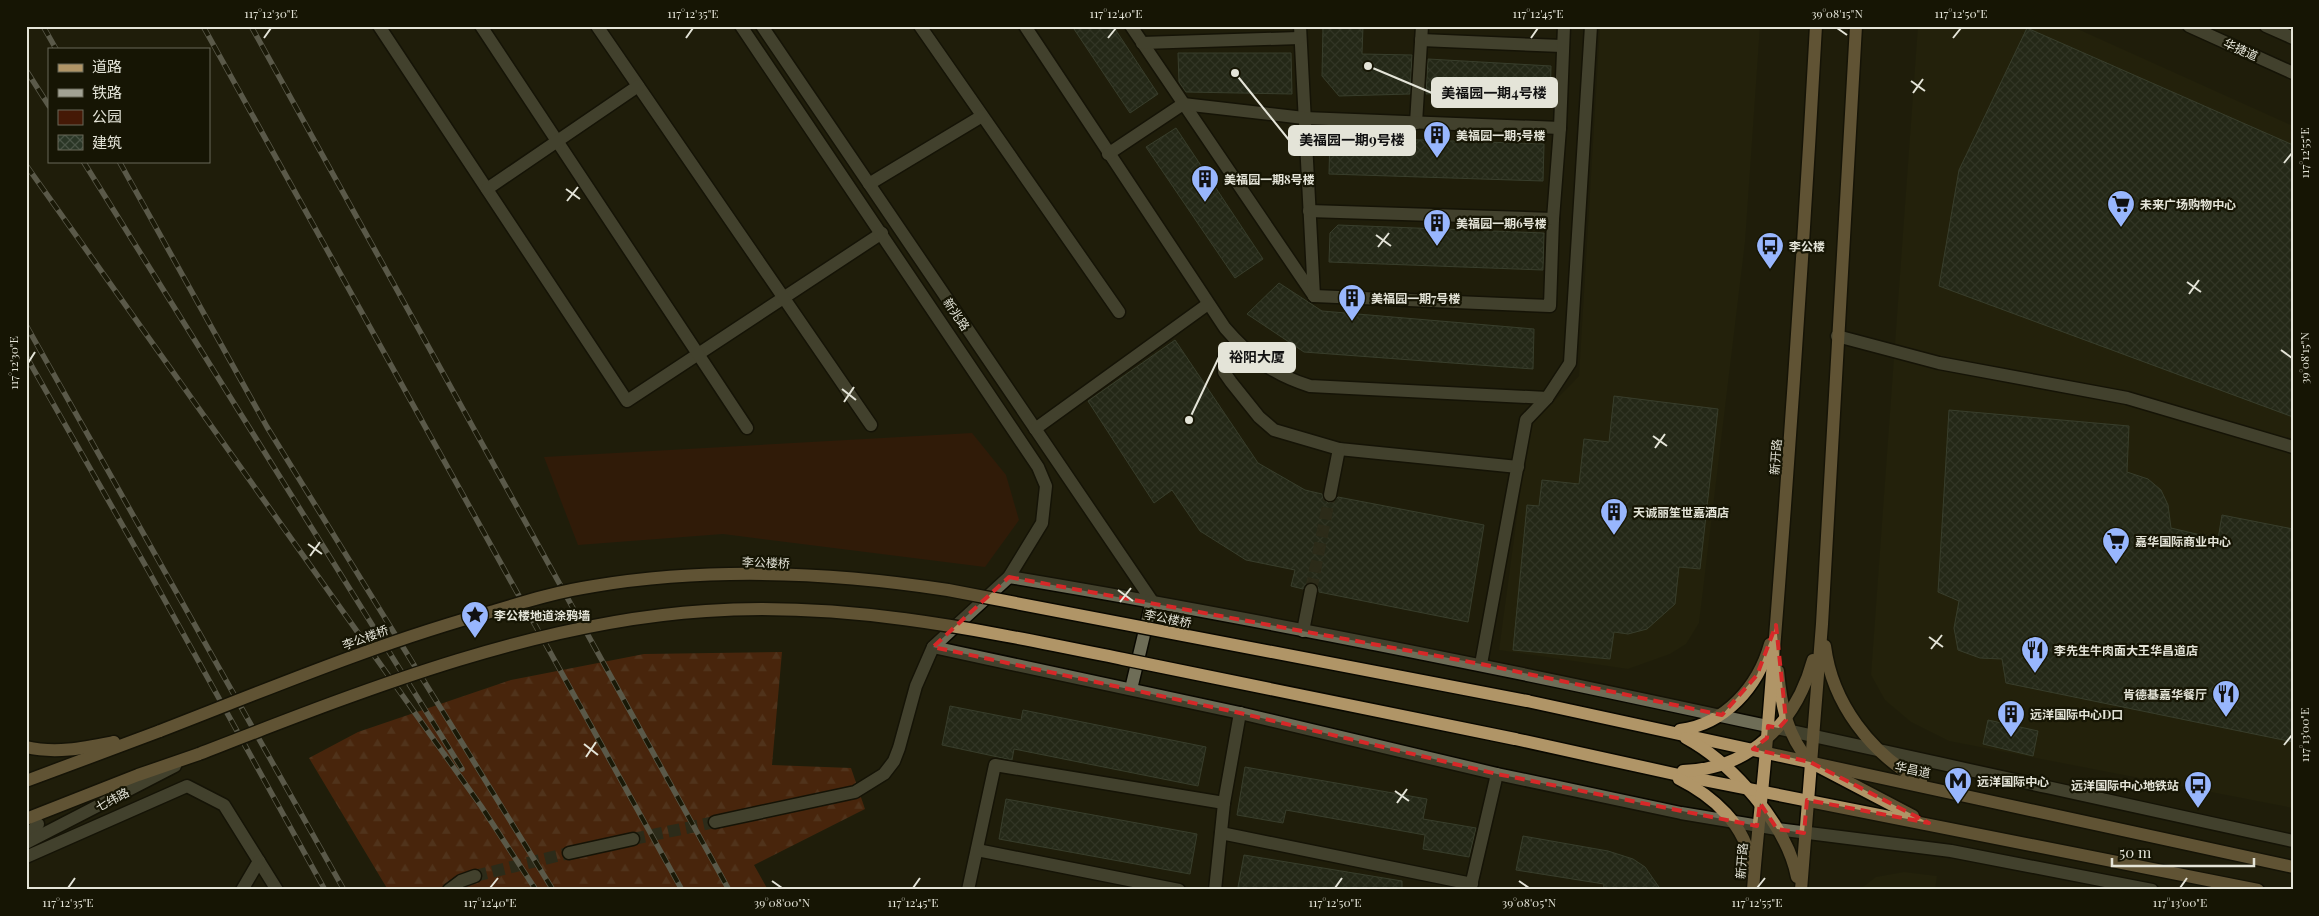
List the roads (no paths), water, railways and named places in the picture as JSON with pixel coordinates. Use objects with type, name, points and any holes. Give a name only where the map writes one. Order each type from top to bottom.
[{"type":"main road","name":"新开路","points":[[1753,889],[1759,804],[1766,752],[1778,728],[1776,625],[1799,331],[1816,26]]},
{"type":"main road","points":[[1800,890],[1822,624],[1856,26]]},
{"type":"main road","name":"李公楼桥","points":[[26,781],[407,636],[544,597],[592,586],[637,580],[727,574],[866,580],[948,590],[1527,701]]},
{"type":"main road","points":[[32,822],[138,775],[199,754],[341,699],[454,662],[549,636],[618,622],[703,611],[744,609],[843,611],[960,627],[1515,738],[1665,772],[1929,823],[2258,890]]},
{"type":"main road","points":[[1665,772],[1698,770],[1722,764],[1753,750],[1778,728],[1807,680],[1822,624]]},
{"type":"main road","points":[[1822,624],[1828,668],[1837,692],[1852,720],[1881,752],[1902,770],[1935,788]]},
{"type":"main road","points":[[1672,731],[1697,727],[1722,714],[1738,700],[1757,675],[1770,648],[1776,625]]},
{"type":"main road","points":[[1776,625],[1780,689],[1778,728],[1810,762],[1883,802],[1929,823]]},
{"type":"main road","name":"华昌道","points":[[1527,701],[2293,867]]},
{"type":"main road","points":[[26,746],[55,750],[73,750],[160,731]]},
{"type":"main road","points":[[1672,731],[1694,743],[1722,764],[1759,804],[1777,829],[1793,859],[1800,890]]},
{"type":"main road","points":[[1665,772],[1699,791],[1733,821],[1746,847],[1753,889]]},
{"type":"street","points":[[380,26],[627,401],[882,233]]},
{"type":"street","points":[[481,26],[700,354],[747,428]]},
{"type":"street","points":[[597,26],[871,425]]},
{"type":"street","name":"新兆路","points":[[741,26],[1038,467],[1046,486],[1042,523],[1008,577],[933,647]]},
{"type":"street","name":"新兆路","points":[[762,26],[1152,601]]},
{"type":"street","points":[[920,26],[1119,312]]},
{"type":"street","points":[[1025,26],[1208,304],[1238,343],[1260,363],[1285,379],[1310,386],[1547,398]]},
{"type":"street","points":[[1131,26],[1314,296]]},
{"type":"street","points":[[1416,123],[1422,26]]},
{"type":"street","points":[[1314,296],[1550,306],[1564,26]]},
{"type":"street","points":[[1481,664],[1526,420],[1547,398],[1570,363],[1591,26]]},
{"type":"street","name":"华捷道","points":[[2189,26],[2293,72]]},
{"type":"street","points":[[2266,26],[2293,38]]},
{"type":"street","points":[[1142,43],[1300,32],[1314,296]]},
{"type":"street","points":[[1421,40],[1562,46]]},
{"type":"street","points":[[487,189],[638,86]]},
{"type":"street","points":[[1108,154],[1183,104],[1304,118],[1560,128]]},
{"type":"street","points":[[869,184],[982,116]]},
{"type":"street","points":[[1309,211],[1553,218]]},
{"type":"street","points":[[1035,429],[1208,304]]},
{"type":"street","points":[[1837,336],[1938,363],[2127,398],[2293,447]]},
{"type":"street","points":[[1238,343],[1224,356],[1224,372],[1259,417],[1274,430],[1339,448],[1518,467]]},
{"type":"street","points":[[1330,495],[1339,448]]},
{"type":"street","points":[[1008,577],[1152,601],[1481,664],[1722,714],[1881,752],[2293,841]]},
{"type":"street","points":[[1303,631],[1311,590]]},
{"type":"street","points":[[1131,690],[1152,601]]},
{"type":"street","points":[[715,822],[855,792],[884,774],[894,761],[900,748],[916,686],[933,647],[1240,713],[1497,774],[1682,813],[1804,833],[1951,851],[2152,890]]},
{"type":"street","points":[[1215,890],[1224,804],[1240,713]]},
{"type":"street","name":"七纬路","points":[[26,843],[199,754]]},
{"type":"street","points":[[968,890],[995,765],[1224,804]]},
{"type":"street","points":[[1221,833],[1471,887],[1497,774]]},
{"type":"street","points":[[26,857],[187,786],[224,805],[277,890]]},
{"type":"street","points":[[26,838],[32,822]]},
{"type":"street","points":[[568,853],[632,840]]},
{"type":"street","points":[[977,850],[1179,890]]},
{"type":"street","points":[[242,890],[259,862]]},
{"type":"street","points":[[449,890],[461,881],[475,876]]},
{"type":"tunnel","points":[[1311,590],[1330,495]]},
{"type":"tunnel","points":[[633,839],[715,822]]},
{"type":"tunnel","points":[[475,876],[569,853]]},
{"type":"railway","points":[[43,26],[55,48]]},
{"type":"railway","points":[[203,26],[682,890]]},
{"type":"railway","points":[[251,26],[729,890]]},
{"type":"railway","points":[[26,70],[48,104]]},
{"type":"railway","points":[[84,162],[462,769]]},
{"type":"railway","points":[[120,162],[267,427],[553,890]]},
{"type":"railway","points":[[26,165],[481,806],[536,890]]},
{"type":"railway","points":[[26,325],[344,890]]},
{"type":"railway","points":[[26,356],[148,570],[325,890]]},
{"type":"place","name":"美福园一期4号楼","points":[[1368,66]]},
{"type":"place","name":"美福园一期9号楼","points":[[1235,73]]},
{"type":"place","name":"美福园一期5号楼","points":[[1437,159]]},
{"type":"place","name":"美福园一期8号楼","points":[[1205,203]]},
{"type":"place","name":"未来广场购物中心","points":[[2121,228]]},
{"type":"place","name":"美福园一期6号楼","points":[[1437,247]]},
{"type":"place","name":"李公楼","points":[[1770,270]]},
{"type":"place","name":"美福园一期7号楼","points":[[1352,322]]},
{"type":"place","name":"裕阳大厦","points":[[1189,420]]},
{"type":"place","name":"天诚丽笙世嘉酒店","points":[[1614,536]]},
{"type":"place","name":"嘉华国际商业中心","points":[[2116,565]]},
{"type":"place","name":"李公楼地道涂鸦墙","points":[[475,639]]},
{"type":"place","name":"李先生牛肉面大王华昌道店","points":[[2035,674]]},
{"type":"place","name":"肯德基嘉华餐厅","points":[[2226,718]]},
{"type":"place","name":"远洋国际中心D口","points":[[2011,738]]},
{"type":"place","name":"远洋国际中心","points":[[1958,805]]},
{"type":"place","name":"远洋国际中心地铁站","points":[[2198,809]]}]
